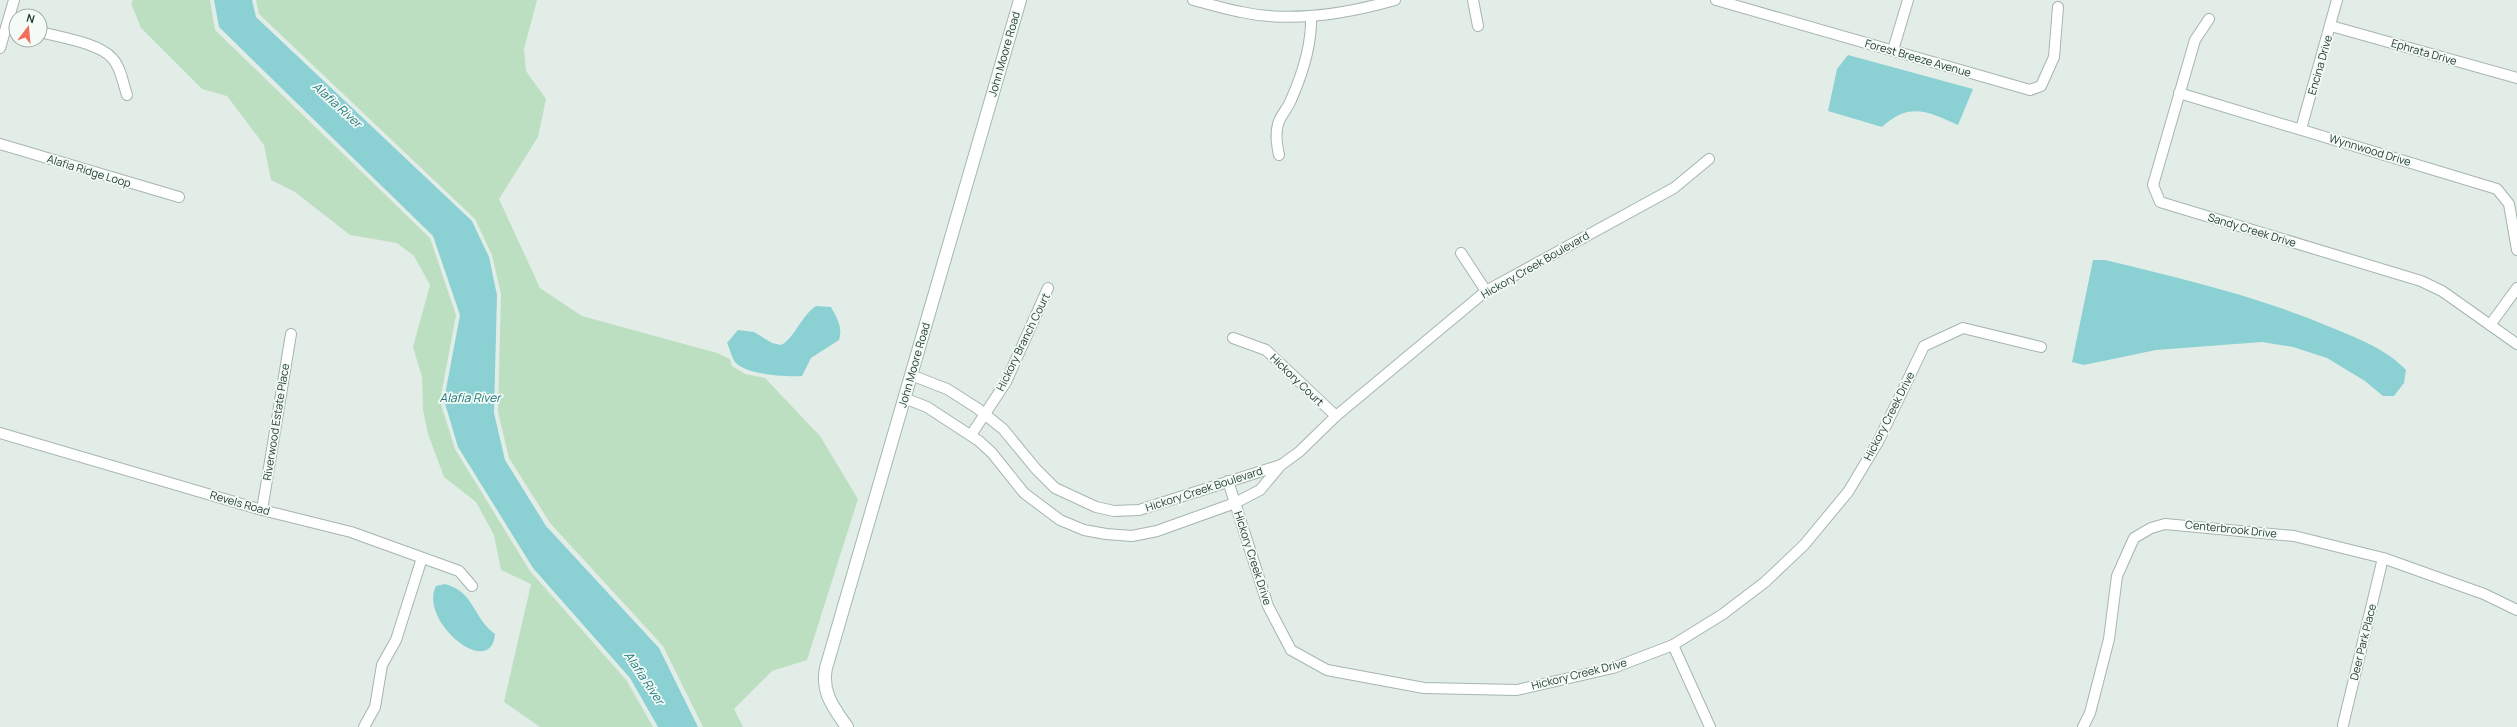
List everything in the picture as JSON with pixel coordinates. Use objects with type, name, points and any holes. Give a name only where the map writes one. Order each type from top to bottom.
[{"type":"street","name":"John Moore Road","points":[[847,727],[826,694],[824,679],[826,668],[1020,0]]},
{"type":"street","points":[[1193,0],[1242,12],[1311,16],[1365,8],[1395,0]]},
{"type":"street","points":[[1473,0],[1478,26]]},
{"type":"street","name":"Forest Breeze Avenue","points":[[1716,0],[2030,90],[2041,86],[2054,56],[2058,7]]},
{"type":"street","points":[[1893,50],[1908,0]]},
{"type":"street","name":"Encina Drive","points":[[2301,129],[2331,26],[2337,0]]},
{"type":"street","points":[[1279,155],[1276,133],[1278,122],[1291,101],[1312,33],[1311,16]]},
{"type":"street","name":"Sandy Creek Drive","points":[[2209,19],[2195,40],[2152,186],[2160,202],[2422,281],[2442,291],[2517,344]]},
{"type":"street","name":"Ephrata Drive","points":[[2331,26],[2517,78]]},
{"type":"street","points":[[0,48],[8,32]]},
{"type":"street","points":[[48,34],[100,49],[112,57],[117,66],[127,95]]},
{"type":"street","name":"Wynnwood Drive","points":[[2179,93],[2498,189],[2509,204],[2517,250]]},
{"type":"street","name":"Alafia Ridge Loop","points":[[0,144],[179,197]]},
{"type":"street","name":"Hickory Creek Boulevard","points":[[904,398],[927,407],[971,435],[992,453],[1024,493],[1038,506],[1060,520],[1095,533],[1132,536],[1144,534],[1236,503],[1268,483],[1281,465],[1299,452],[1336,416],[1486,291],[1674,188],[1709,160]]},
{"type":"street","points":[[1461,253],[1486,291]]},
{"type":"street","name":"Hickory Branch Court","points":[[971,435],[1006,382],[1048,288]]},
{"type":"street","points":[[2490,325],[2517,288]]},
{"type":"street","name":"Hickory Creek Drive","points":[[1228,480],[1268,606],[1291,650],[1328,670],[1424,688],[1517,690],[1613,668],[1673,645],[1723,614],[1765,582],[1804,545],[1848,492],[1867,461],[1924,346],[1963,328],[2041,347]]},
{"type":"street","name":"Riverwood Estate Place","points":[[262,510],[291,334]]},
{"type":"street","name":"Hickory Court","points":[[1233,338],[1266,350],[1336,416]]},
{"type":"street","name":"Hickory Creek Boulevard","points":[[911,376],[947,389],[985,413],[1011,438],[1048,482],[1064,493],[1096,507],[1114,510],[1139,510],[1228,480],[1281,465]]},
{"type":"street","name":"Revels Road","points":[[0,433],[262,510],[351,532],[459,571],[472,586]]},
{"type":"street","name":"Centerbrook Drive","points":[[2083,727],[2090,713],[2109,639],[2117,576],[2134,538],[2151,528],[2173,523],[2294,536],[2383,558],[2484,594],[2517,610]]},
{"type":"street","points":[[364,727],[375,707],[382,665],[396,640],[422,558]]},
{"type":"street","name":"Deer Park Place","points":[[2343,725],[2383,558]]},
{"type":"street","points":[[1673,645],[1710,727]]},
{"type":"green space","points":[[133,0],[210,0],[215,30],[430,238],[456,315],[440,401],[455,449],[530,571],[627,681],[653,727],[540,727],[504,702],[531,584],[501,570],[494,535],[476,502],[444,477],[428,434],[423,410],[422,377],[413,347],[430,285],[414,256],[397,243],[350,235],[295,192],[271,180],[264,145],[227,96],[202,89],[141,28],[131,3]]},
{"type":"green space","points":[[256,0],[537,0],[524,49],[526,71],[546,99],[538,137],[499,199],[540,288],[582,316],[717,353],[730,359],[732,366],[745,374],[765,378],[820,436],[858,499],[807,660],[772,671],[734,709],[743,727],[703,727],[663,646],[550,523],[509,458],[498,412],[501,294],[492,255],[475,219],[259,14]]},
{"type":"water","name":"Alafia River","points":[[214,0],[252,0],[256,17],[472,221],[489,257],[497,295],[494,413],[505,460],[546,526],[659,648],[698,727],[658,727],[630,678],[533,568],[458,447],[444,400],[460,315],[433,236],[219,27]]},
{"type":"water","points":[[1848,55],[1973,89],[1958,125],[1937,116],[1918,111],[1901,114],[1882,127],[1828,111],[1837,69]]},
{"type":"water","points":[[2093,260],[2105,260],[2193,282],[2279,307],[2307,318],[2364,341],[2390,356],[2406,370],[2404,383],[2394,396],[2383,396],[2365,381],[2327,358],[2293,347],[2262,342],[2156,350],[2084,365],[2072,362]]},
{"type":"water","points":[[816,306],[831,307],[840,327],[839,340],[811,358],[802,376],[758,373],[736,363],[727,343],[738,330],[754,332],[772,343],[781,345],[790,338],[806,315]]},
{"type":"water","points":[[445,584],[455,588],[468,599],[487,627],[495,634],[491,647],[482,651],[470,649],[457,641],[446,629],[437,615],[433,600],[436,586]]}]
